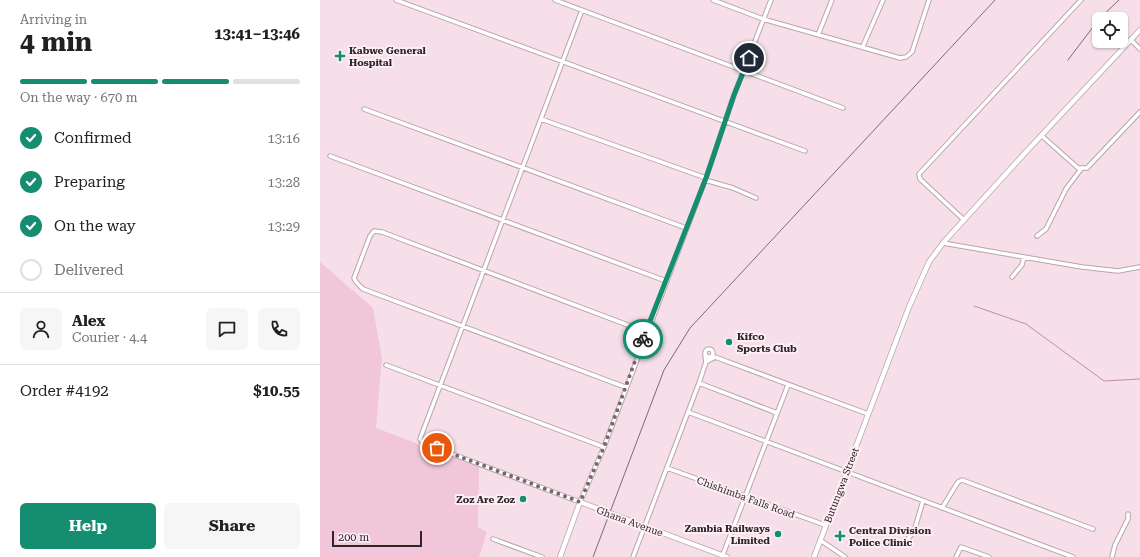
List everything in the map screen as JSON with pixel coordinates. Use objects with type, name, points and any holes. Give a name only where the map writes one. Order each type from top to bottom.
[{"type":"main road","name":"Butungwa Street","points":[[814,557],[868,414],[923,273],[929,262],[943,243],[1140,30]]},
{"type":"main road","name":"Ghana Avenue","points":[[580,502],[724,556]]},
{"type":"main road","points":[[560,557],[580,502]]},
{"type":"street","points":[[396,0],[805,151]]},
{"type":"street","points":[[555,0],[843,108]]},
{"type":"street","points":[[713,0],[763,19],[818,36],[863,46],[892,57],[900,58],[909,55],[917,40],[929,0]]},
{"type":"street","points":[[580,502],[604,447],[646,332],[706,179],[725,121],[770,0]]},
{"type":"street","points":[[818,36],[832,0]]},
{"type":"street","points":[[863,46],[882,0]]},
{"type":"street","points":[[964,220],[920,179],[919,174],[1081,0]]},
{"type":"street","points":[[440,386],[482,271],[582,10]]},
{"type":"street","points":[[1131,40],[1140,49]]},
{"type":"street","points":[[364,109],[686,228]]},
{"type":"street","points":[[1042,136],[1078,168],[1087,168],[1140,112]]},
{"type":"street","points":[[541,119],[733,188],[756,198]]},
{"type":"street","points":[[330,156],[503,219],[666,281]]},
{"type":"street","points":[[1037,236],[1046,229],[1066,189],[1081,169]]},
{"type":"street","points":[[625,388],[363,289],[354,278],[370,236],[374,231],[382,232],[646,332]]},
{"type":"street","points":[[943,243],[1082,267],[1118,271],[1140,267]]},
{"type":"street","points":[[1012,277],[1022,265],[1024,257]]},
{"type":"street","points":[[707,360],[705,351],[712,349],[713,355]]},
{"type":"street","points":[[705,355],[708,357],[713,355],[788,385],[868,414]]},
{"type":"street","points":[[633,557],[707,360],[713,355]]},
{"type":"street","points":[[386,365],[604,447]]},
{"type":"street","points":[[699,383],[777,413]]},
{"type":"street","points":[[724,556],[745,496],[788,385]]},
{"type":"street","name":"Ghana Avenue","points":[[440,386],[421,441],[423,443],[580,502]]},
{"type":"street","points":[[688,412],[1073,557]]},
{"type":"street","name":"Chishimba Falls Road","points":[[667,468],[825,525]]},
{"type":"street","points":[[942,508],[958,482],[962,480],[1093,529]]},
{"type":"street","points":[[904,544],[914,531],[924,501]]},
{"type":"street","points":[[1112,557],[1115,545],[1128,519],[1128,514]]},
{"type":"street","points":[[493,538],[542,557]]},
{"type":"street","points":[[820,540],[845,557]]},
{"type":"street","points":[[956,557],[961,547],[979,555],[989,557]]},
{"type":"street","points":[[1058,557],[1060,552]]},
{"type":"shaded area","points":[[320,262],[373,308],[382,358],[376,428],[479,467],[478,527],[487,532],[479,557],[320,557]]},
{"type":"waterway","points":[[974,306],[1026,324],[1104,381],[1140,379]]},
{"type":"railway","points":[[593,557],[664,370],[690,328],[995,0]]},
{"type":"railway","points":[[1106,12],[1119,0]]},
{"type":"railway","points":[[1068,60],[1092,28]]},
{"type":"way so far","points":[[437,448],[580,502],[604,447],[643,339]]},
{"type":"place","name":"Kabwe General Hospital","points":[[340,56]]},
{"type":"place","name":"Kifco Sports Club","points":[[729,342]]},
{"type":"place","name":"Zoz Are Zoz","points":[[523,499]]},
{"type":"place","name":"Zambia Railways Limited","points":[[778,534]]},
{"type":"place","name":"Central Division Police Clinic","points":[[840,536]]},
{"type":"route","points":[[643,339],[706,178],[734,95],[749,58]]}]
